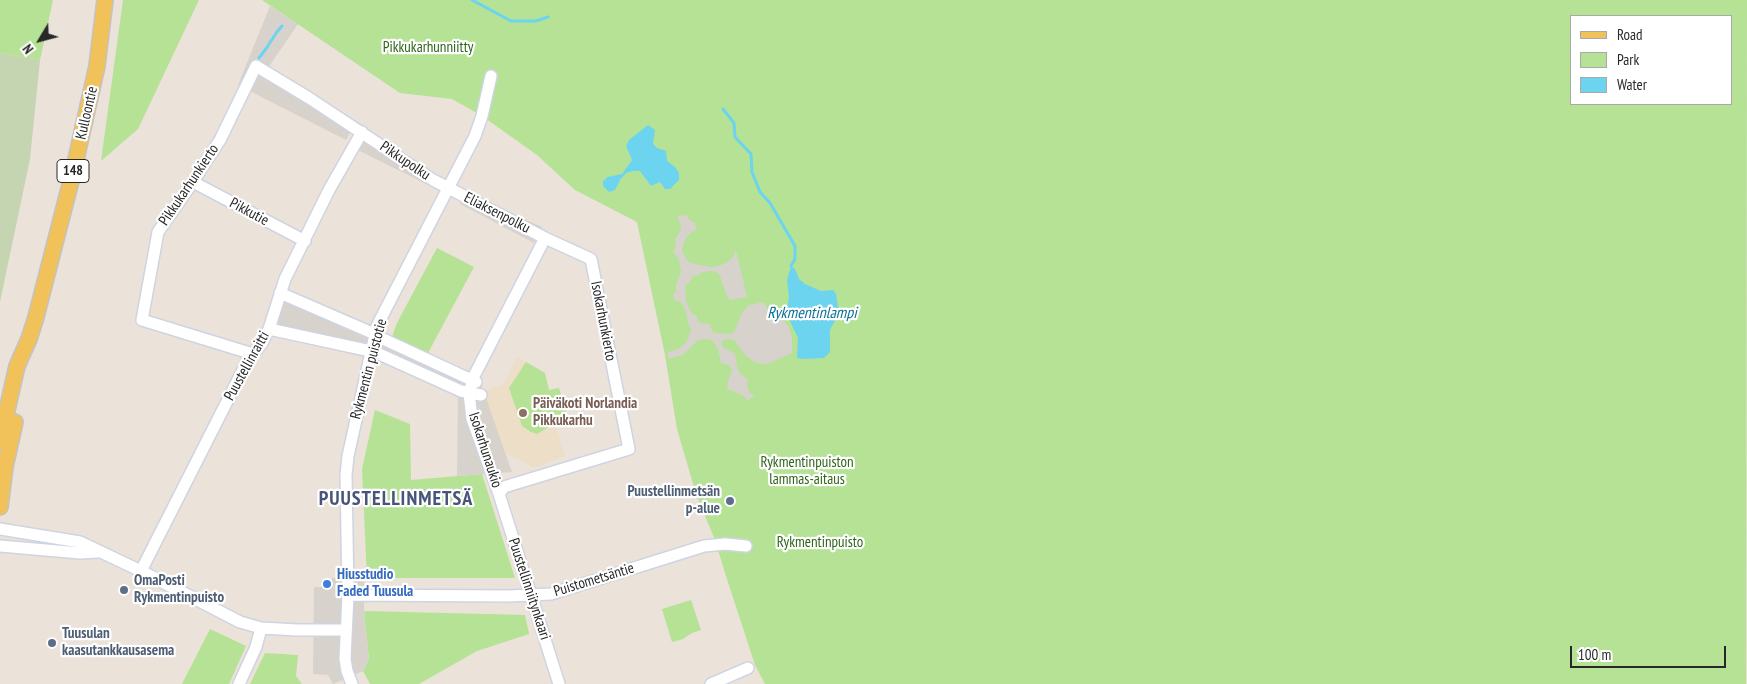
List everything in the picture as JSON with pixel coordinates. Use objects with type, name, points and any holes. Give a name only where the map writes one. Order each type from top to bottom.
[{"type":"main road","name":"Kulloontie","points":[[0,507],[5,467],[26,368],[29,340],[68,194],[97,66],[105,0]]},
{"type":"main road","name":"Kulloontie","points":[[0,441],[17,366],[29,340]]},
{"type":"street","name":"Pikkukarhunkierto","points":[[253,354],[142,320],[158,232],[220,140],[256,66],[362,132]]},
{"type":"street","name":"Rykmentin puistotie","points":[[352,684],[345,659],[348,595],[346,475],[348,456],[375,335],[386,307],[475,136],[482,116],[491,76]]},
{"type":"street","name":"Pikkupolku","points":[[362,132],[433,180],[449,188]]},
{"type":"street","name":"Puustellinraitti","points":[[142,571],[247,362],[262,343],[285,279],[362,132]]},
{"type":"street","name":"Pikkutie","points":[[193,182],[305,241]]},
{"type":"street","name":"Eliaksenpolku","points":[[449,188],[545,238]]},
{"type":"street","points":[[381,338],[474,379],[545,238]]},
{"type":"street","name":"Isokarhunkierto","points":[[499,494],[504,487],[629,449],[591,259],[545,238]]},
{"type":"street","points":[[280,293],[370,332]]},
{"type":"street","points":[[268,330],[371,352],[461,391],[481,395]]},
{"type":"street","name":"Isokarhunaukio","points":[[474,379],[469,393],[472,419],[499,494]]},
{"type":"street","name":"Puustellinniitynkaari","points":[[499,494],[559,684]]},
{"type":"street","points":[[0,529],[80,542],[142,571],[240,622],[261,628],[346,630]]},
{"type":"street","name":"Puistometsäntie","points":[[348,595],[551,594],[704,546],[725,544],[746,546]]},
{"type":"street","points":[[0,546],[80,553],[102,552]]},
{"type":"street","points":[[239,684],[256,647],[261,628]]},
{"type":"street","points":[[711,684],[748,668]]},
{"type":"shaded area","points":[[270,6],[298,24],[268,68],[353,127],[346,140],[238,85]]},
{"type":"shaded area","points":[[367,133],[434,178],[430,186],[358,150]]},
{"type":"shaded area","points":[[466,193],[542,227],[534,243],[460,204]]},
{"type":"shaded area","points":[[687,215],[688,219],[695,223],[697,230],[685,239],[682,250],[685,257],[689,262],[711,267],[726,263],[733,257],[736,250],[747,297],[730,300],[718,273],[713,271],[702,272],[692,277],[685,286],[686,301],[692,314],[697,316],[697,320],[701,323],[710,324],[714,333],[731,334],[734,332],[742,313],[749,305],[764,302],[769,311],[789,326],[792,339],[792,353],[767,364],[756,363],[746,356],[734,340],[727,339],[721,341],[723,347],[735,354],[738,371],[748,380],[747,387],[750,393],[755,395],[747,401],[742,395],[728,389],[727,384],[732,370],[729,365],[721,363],[718,349],[713,341],[708,339],[698,340],[683,355],[668,359],[668,352],[683,346],[688,339],[691,329],[688,324],[686,311],[681,302],[674,300],[673,294],[676,293],[676,285],[681,272],[679,260],[673,251],[676,247],[675,239],[680,232],[681,226],[677,216]]},
{"type":"shaded area","points":[[286,291],[371,327],[364,357],[272,336]]},
{"type":"shaded area","points":[[382,332],[469,372],[480,381],[512,472],[457,476],[458,394],[375,360]]},
{"type":"shaded area","name":"Päiväkoti Norlandia Pikkukarhu","points":[[517,357],[545,373],[557,422],[555,425],[565,456],[534,468],[505,453],[483,391],[503,384]]},
{"type":"shaded area","points":[[364,576],[364,611],[369,659],[363,671],[333,684],[328,675],[313,674],[314,587],[332,587],[332,578]]},
{"type":"green space","points":[[0,0],[53,0],[40,60],[0,53]]},
{"type":"green space","points":[[123,0],[199,0],[138,129],[101,161]]},
{"type":"green space","points":[[262,0],[1747,0],[1746,684],[765,684],[755,665],[715,540],[696,494],[677,429],[665,355],[637,222],[575,190],[537,155],[482,116],[452,99],[400,93]]},
{"type":"green space","points":[[275,19],[289,29],[265,63],[258,58]]},
{"type":"green space","points":[[0,53],[40,60],[30,159],[0,302]]},
{"type":"green space","points":[[437,248],[474,267],[428,353],[392,337],[397,323]]},
{"type":"green space","points":[[526,362],[545,373],[549,390],[559,388],[567,415],[537,434],[522,426],[509,388]]},
{"type":"green space","points":[[375,410],[410,424],[411,480],[482,474],[515,578],[367,578],[362,469]]},
{"type":"green space","points":[[691,600],[701,630],[672,642],[662,609]]},
{"type":"green space","points":[[364,611],[525,615],[529,634],[477,651],[419,684],[370,684],[363,671],[369,659]]},
{"type":"green space","points":[[210,629],[246,646],[229,684],[182,684]]},
{"type":"green space","points":[[265,653],[298,655],[296,676],[302,684],[250,684]]},
{"type":"water","points":[[648,125],[655,130],[653,144],[657,148],[666,151],[667,161],[679,173],[679,180],[670,189],[665,189],[660,182],[651,186],[640,171],[633,171],[626,173],[615,190],[609,192],[603,186],[603,181],[608,177],[622,174],[632,160],[626,146],[629,140]]},
{"type":"water","name":"Rykmentinlampi","points":[[791,266],[795,269],[799,279],[805,284],[821,291],[833,290],[836,294],[839,313],[830,330],[830,352],[824,358],[797,358],[798,338],[786,312],[789,298],[787,280]]},
{"type":"waterway","points":[[472,0],[511,21],[536,21],[548,17]]},
{"type":"waterway","points":[[276,33],[282,26]]},
{"type":"waterway","points":[[269,44],[275,35]]},
{"type":"waterway","points":[[259,58],[268,46]]},
{"type":"waterway","points":[[723,109],[734,123],[735,137],[751,154],[752,172],[760,192],[770,203],[795,246],[795,259],[791,266]]},
{"type":"place","name":"Päiväkoti Norlandia Pikkukarhu","points":[[523,413]]},
{"type":"place","name":"Puustellinmetsän p-alue","points":[[730,501]]},
{"type":"place","name":"Hiusstudio Faded Tuusula","points":[[327,584]]},
{"type":"place","name":"OmaPosti Rykmentinpuisto","points":[[124,590]]},
{"type":"place","name":"Tuusulan kaasutankkausasema","points":[[52,643]]},
{"type":"district","name":"PUUSTELLINMETSÄ","points":[[396,499]]},
{"type":"park label","name":"Pikkukarhunniitty","points":[[428,48]]},
{"type":"park label","name":"Rykmentinpuiston lammas-aitaus","points":[[807,472]]},
{"type":"park label","name":"Rykmentinpuisto","points":[[820,543]]}]
